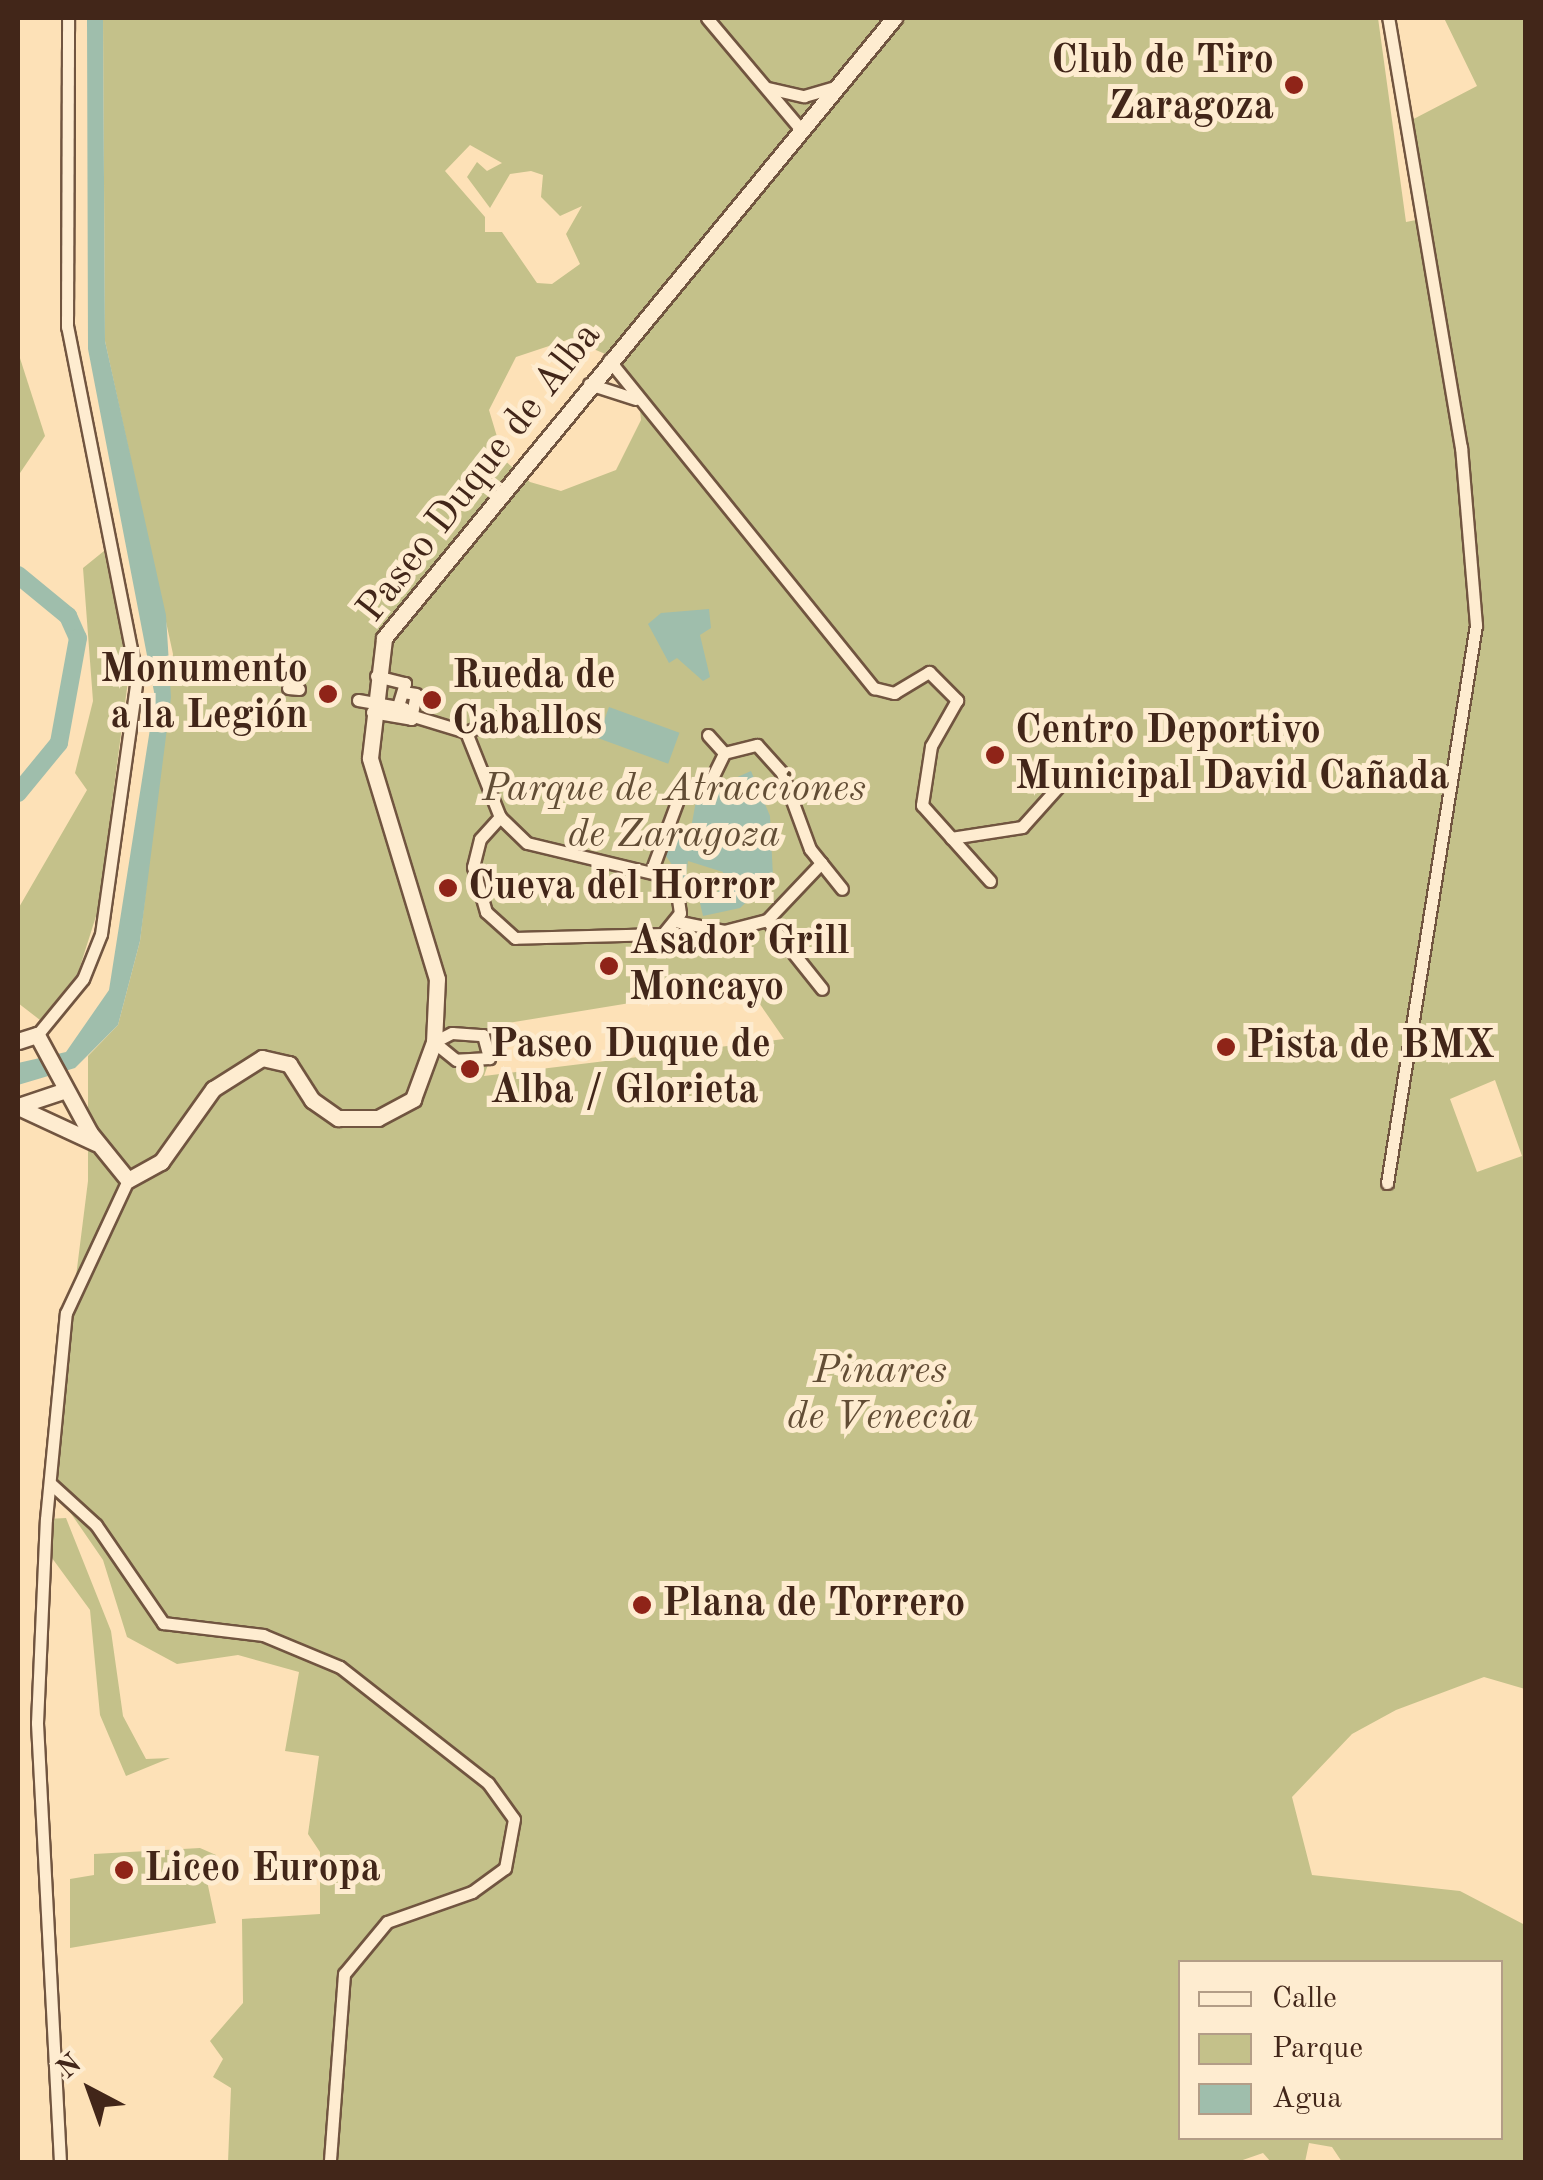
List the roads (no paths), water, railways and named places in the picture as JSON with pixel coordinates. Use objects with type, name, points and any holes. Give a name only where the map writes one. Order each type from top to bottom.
[{"type":"street","points":[[18,1041],[37,1035],[76,990],[100,934],[137,680],[67,327],[68,18]]},
{"type":"street","points":[[707,18],[797,125]]},
{"type":"street","name":"Paseo Duque de Alba","points":[[128,1180],[161,1162],[204,1098],[250,1062],[282,1059],[320,1108],[365,1120],[414,1099],[434,1042],[436,1020],[428,937],[370,758],[370,696],[394,621],[797,125],[836,87],[894,18]]},
{"type":"street","points":[[1387,1183],[1476,624],[1461,448],[1388,18]]},
{"type":"street","points":[[764,87],[804,96],[836,87]]},
{"type":"street","points":[[609,360],[636,399],[876,690],[897,692],[929,672],[956,700],[921,786],[922,805],[990,881]]},
{"type":"street","points":[[590,384],[636,399]]},
{"type":"street","points":[[370,696],[405,683],[406,703]]},
{"type":"street","points":[[370,696],[406,703],[466,732],[500,817],[528,843],[567,857],[650,872],[677,892],[675,921],[663,934],[593,942],[515,938],[486,912],[473,867],[480,839],[500,817]]},
{"type":"street","points":[[466,732],[504,717],[532,718]]},
{"type":"street","points":[[708,735],[724,753]]},
{"type":"street","points":[[724,753],[758,746],[772,755],[821,864],[842,888]]},
{"type":"street","points":[[650,872],[680,794],[712,778],[724,753]]},
{"type":"street","points":[[951,838],[1022,827],[1065,779]]},
{"type":"street","points":[[675,921],[724,931],[767,920],[821,864]]},
{"type":"street","points":[[666,881],[680,874]]},
{"type":"street","points":[[767,920],[822,989]]},
{"type":"street","points":[[436,1020],[452,1033]]},
{"type":"street","points":[[452,1033],[484,1035],[489,1058],[464,1064],[434,1042],[452,1033]]},
{"type":"street","points":[[37,1035],[96,1143],[128,1180],[66,1313],[50,1482],[38,1723],[60,2162]]},
{"type":"street","points":[[18,1106],[43,1105],[64,1085]]},
{"type":"street","points":[[18,1106],[96,1143]]},
{"type":"street","points":[[50,1482],[96,1525],[163,1623],[263,1635],[340,1667],[488,1782],[514,1819],[505,1868],[472,1892],[388,1922],[344,1974],[330,2162]]},
{"type":"water","points":[[87,18],[103,18],[105,341],[166,615],[171,697],[140,941],[118,1025],[75,1068],[18,1085],[18,1063],[66,1052],[109,990],[155,697],[88,349]]},
{"type":"water","points":[[709,609],[711,628],[700,635],[710,677],[703,681],[677,658],[669,663],[648,624],[661,613]]},
{"type":"water","points":[[609,707],[679,733],[668,764],[598,738]]},
{"type":"water","points":[[751,771],[770,816],[773,877],[740,908],[703,916],[700,903],[720,890],[723,872],[688,861],[685,884],[664,853],[672,831],[690,834],[697,795]]},
{"type":"waterway","points":[[18,575],[68,616],[78,638],[59,743],[18,793]]},
{"type":"place","name":"Club de Tiro Zaragoza","points":[[1294,85]]},
{"type":"place","name":"Monumento a la Legión","points":[[328,694]]},
{"type":"place","name":"Rueda de Caballos","points":[[432,700]]},
{"type":"place","name":"Centro Deportivo Municipal David Cañada","points":[[995,755]]},
{"type":"place","name":"Cueva del Horror","points":[[448,888]]},
{"type":"place","name":"Asador Grill Moncayo","points":[[609,966]]},
{"type":"place","name":"Pista de BMX","points":[[1226,1047]]},
{"type":"place","name":"Paseo Duque de Alba / Glorieta","points":[[470,1069]]},
{"type":"place","name":"Plana de Torrero","points":[[642,1605]]},
{"type":"place","name":"Liceo Europa","points":[[124,1870]]},
{"type":"park label","name":"Parque de Atracciones de Zaragoza","points":[[674,813]]},
{"type":"park label","name":"Pinares de Venecia","points":[[880,1395]]}]
